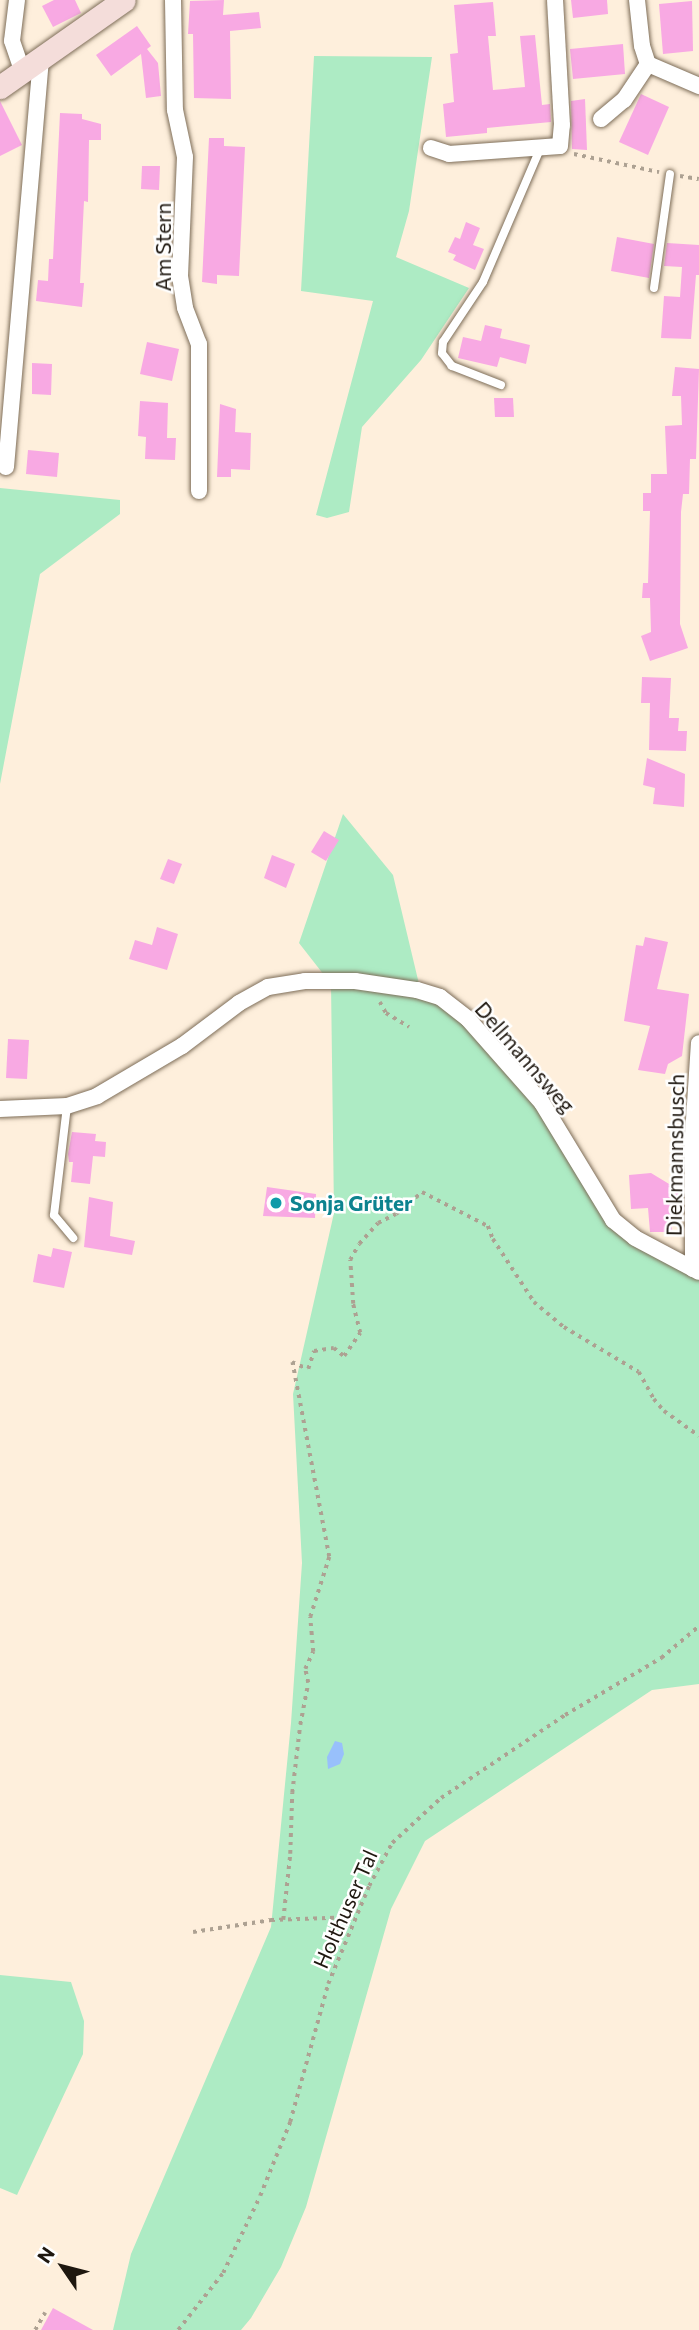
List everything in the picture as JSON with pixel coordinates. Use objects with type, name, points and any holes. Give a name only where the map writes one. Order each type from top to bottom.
[{"type":"main road","points":[[0,87],[124,0]]},
{"type":"street","points":[[6,467],[6,389],[32,67],[12,41],[17,0]]},
{"type":"street","name":"Am Stern","points":[[173,0],[175,110],[185,157],[180,276],[185,308],[199,344],[199,492]]},
{"type":"street","points":[[431,148],[449,153],[560,146],[562,125],[555,0]]},
{"type":"street","points":[[637,0],[642,46],[648,64],[699,86]]},
{"type":"street","points":[[601,119],[624,100],[648,64]]},
{"type":"street","name":"Dellmannsweg","points":[[0,1109],[67,1106],[97,1096],[268,986],[304,981],[377,984],[417,989],[440,997],[468,1019],[542,1102],[613,1220],[635,1238],[696,1270]]},
{"type":"street","name":"Diekmannsbusch","points":[[696,1270],[694,1135],[699,1043]]},
{"type":"lane","points":[[501,384],[452,366],[443,353],[443,342],[484,282],[541,147]]},
{"type":"lane","points":[[654,288],[670,174]]},
{"type":"lane","points":[[67,1106],[54,1215],[73,1238]]},
{"type":"path","points":[[560,146],[572,153],[699,179]]},
{"type":"path","points":[[377,984],[380,1003],[386,1013],[410,1027]]},
{"type":"path","points":[[283,1920],[294,1780],[308,1683],[305,1669],[313,1652],[310,1617],[329,1557],[292,1362],[308,1369],[314,1352],[334,1348],[344,1356],[360,1333],[353,1304],[349,1260],[359,1244],[378,1223],[396,1214],[422,1192],[488,1226],[492,1239],[534,1302],[564,1327],[639,1372],[659,1405],[681,1426],[699,1436]]},
{"type":"path","name":"Holthuser Tal","points":[[178,2330],[223,2273],[260,2196],[289,2122],[328,1984],[356,1917],[392,1843],[441,1798],[565,1714],[661,1658],[699,1626]]},
{"type":"path","points":[[193,1932],[283,1920],[356,1917]]},
{"type":"path","points":[[36,2330],[45,2313]]},
{"type":"green space","points":[[314,56],[432,57],[409,211],[396,257],[469,288],[421,360],[362,427],[349,512],[327,518],[316,515],[373,301],[301,291]]},
{"type":"green space","points":[[0,488],[120,500],[120,514],[40,574],[0,784]]},
{"type":"green space","points":[[343,814],[393,875],[419,984],[467,1024],[540,1104],[613,1222],[699,1273],[699,1684],[652,1690],[425,1841],[391,1909],[306,2207],[281,2267],[251,2318],[241,2330],[113,2330],[131,2254],[271,1927],[291,1723],[302,1563],[293,1394],[334,1213],[331,984],[299,943]]},
{"type":"green space","points":[[0,1975],[71,1982],[84,2021],[83,2054],[17,2195],[0,2188]]},
{"type":"water","points":[[335,1741],[342,1743],[344,1754],[340,1764],[328,1769],[327,1757]]},
{"type":"building","points":[[54,0],[75,0],[81,13],[53,27],[42,6]]},
{"type":"building","points":[[224,0],[223,15],[259,12],[261,28],[230,31],[231,99],[194,98],[193,34],[188,34],[190,1]]},
{"type":"building","points":[[571,0],[607,0],[608,14],[573,18]]},
{"type":"building","points":[[692,1],[693,51],[663,54],[659,4]]},
{"type":"building","points":[[493,2],[496,36],[488,36],[493,90],[525,87],[520,36],[535,35],[542,105],[550,104],[551,122],[487,128],[487,133],[446,137],[443,104],[454,102],[450,54],[458,53],[454,5]]},
{"type":"building","points":[[137,26],[151,46],[147,49],[158,63],[161,96],[146,98],[141,54],[111,76],[96,55]]},
{"type":"building","points":[[623,44],[625,74],[573,79],[570,49]]},
{"type":"building","points":[[641,94],[669,107],[648,155],[619,142]]},
{"type":"building","points":[[585,99],[587,150],[572,149],[571,101]]},
{"type":"building","points":[[0,101],[22,145],[0,156]]},
{"type":"building","points":[[60,113],[82,114],[82,119],[101,124],[101,140],[89,140],[88,202],[84,201],[80,283],[84,283],[82,307],[36,301],[38,280],[48,281],[49,259],[53,259]]},
{"type":"building","points":[[209,138],[224,138],[224,146],[245,147],[239,276],[217,275],[217,284],[202,282]]},
{"type":"building","points":[[142,166],[160,166],[159,190],[141,189]]},
{"type":"building","points":[[466,222],[480,228],[473,245],[484,249],[475,270],[453,260],[456,255],[448,252],[455,237],[460,239]]},
{"type":"building","points":[[617,237],[654,244],[649,278],[611,271]]},
{"type":"building","points":[[667,243],[699,245],[699,275],[696,275],[691,339],[661,338],[664,296],[680,297],[682,267],[664,266]]},
{"type":"building","points":[[485,325],[502,329],[500,338],[530,345],[526,364],[500,357],[497,367],[458,358],[463,337],[481,341]]},
{"type":"building","points":[[147,342],[179,349],[172,381],[140,374]]},
{"type":"building","points":[[32,363],[52,364],[51,395],[32,394]]},
{"type":"building","points":[[675,367],[699,369],[696,459],[690,459],[689,494],[683,494],[681,512],[680,624],[688,648],[650,661],[641,636],[651,632],[650,598],[642,598],[643,583],[648,583],[650,511],[643,511],[643,493],[651,493],[651,474],[667,474],[665,426],[682,425],[681,396],[672,396]]},
{"type":"building","points":[[494,398],[513,398],[514,417],[495,417]]},
{"type":"building","points":[[140,401],[168,403],[167,438],[176,438],[175,460],[145,459],[146,437],[138,436]]},
{"type":"building","points":[[220,404],[236,409],[235,432],[251,433],[250,470],[231,469],[231,477],[217,477]]},
{"type":"building","points":[[28,450],[59,453],[57,477],[26,474]]},
{"type":"building","points":[[642,677],[671,678],[669,718],[679,718],[678,731],[687,731],[686,751],[649,750],[650,703],[641,703]]},
{"type":"building","points":[[647,758],[685,774],[684,807],[653,804],[655,788],[643,785]]},
{"type":"building","points":[[324,831],[339,840],[326,861],[311,852]]},
{"type":"building","points":[[272,855],[295,864],[286,888],[264,878]]},
{"type":"building","points":[[168,859],[182,864],[174,884],[160,879]]},
{"type":"building","points":[[157,927],[178,934],[167,970],[129,959],[135,940],[152,945]]},
{"type":"building","points":[[645,937],[668,942],[657,989],[689,994],[682,1056],[668,1064],[665,1074],[638,1070],[650,1026],[624,1021],[636,945],[643,946]]},
{"type":"building","points":[[8,1039],[29,1040],[27,1079],[6,1078]]},
{"type":"building","points":[[72,1132],[96,1134],[95,1141],[106,1142],[105,1157],[93,1156],[90,1184],[71,1182],[73,1162],[69,1162],[68,1154]]},
{"type":"building","points":[[651,1173],[679,1190],[679,1218],[672,1219],[672,1232],[650,1232],[648,1208],[631,1209],[629,1175]]},
{"type":"building","points":[[267,1187],[316,1194],[315,1218],[263,1216]]},
{"type":"building","points":[[89,1197],[113,1202],[110,1236],[135,1241],[132,1255],[84,1247]]},
{"type":"building","points":[[53,1248],[72,1252],[64,1288],[33,1282],[38,1254],[51,1257]]},
{"type":"building","points":[[53,2308],[93,2330],[41,2330]]},
{"type":"place","name":"Sonja Grüter","points":[[276,1203]]}]
